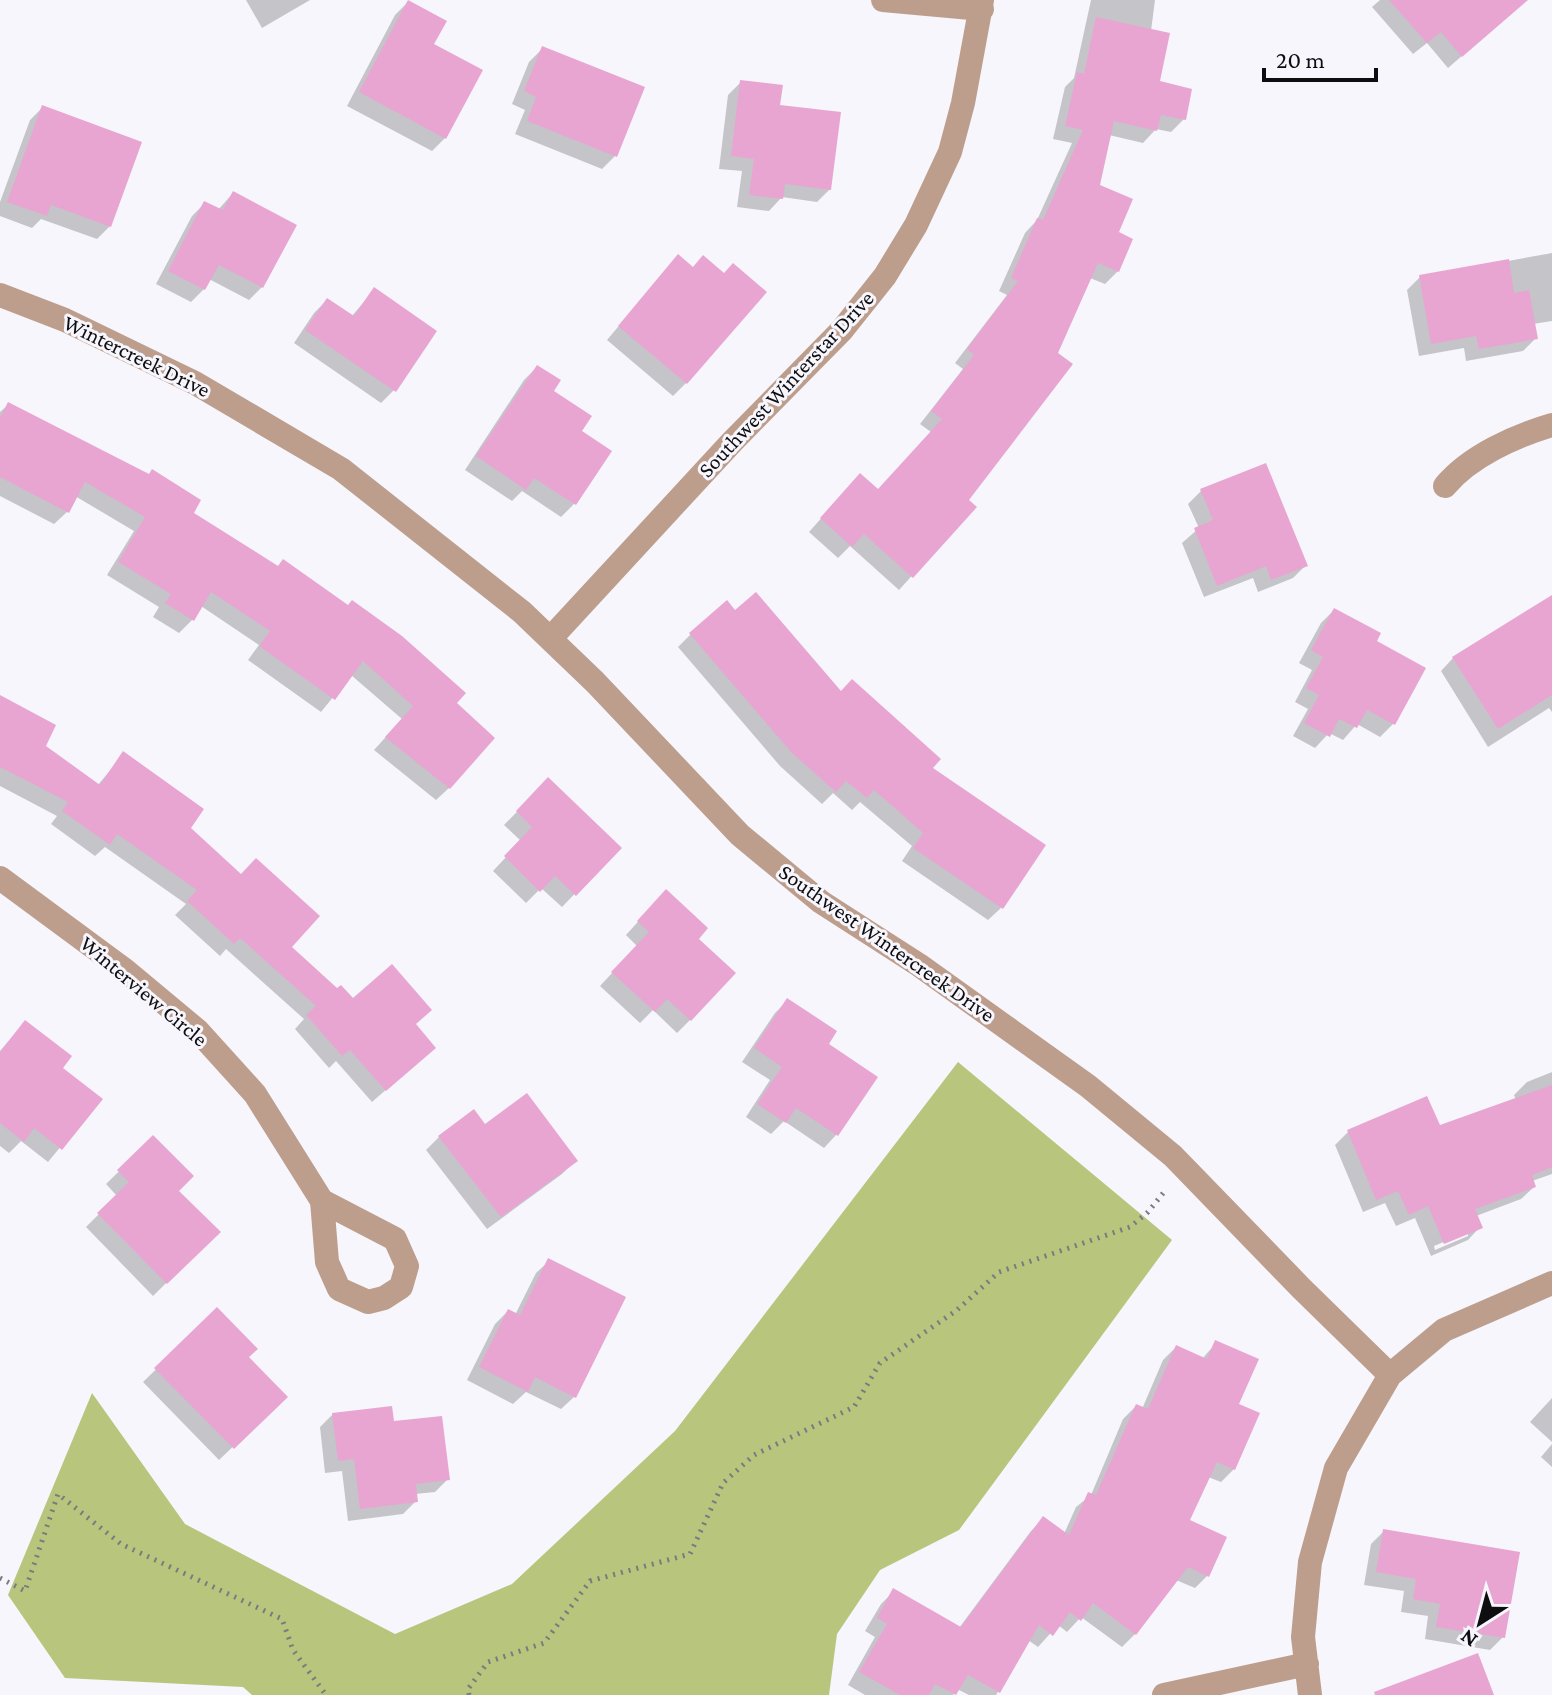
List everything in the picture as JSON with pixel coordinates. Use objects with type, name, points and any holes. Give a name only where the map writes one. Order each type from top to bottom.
[{"type":"street","points":[[883,0],[982,5]]},
{"type":"street","name":"Southwest Winterstar Drive","points":[[550,639],[731,443],[842,330],[885,276],[916,225],[950,152],[982,5]]},
{"type":"street","name":"Wintercreek Drive","points":[[0,295],[65,320],[182,376],[269,426]]},
{"type":"street","points":[[1445,486],[1456,473],[1506,442],[1552,425]]},
{"type":"street","name":"Southwest Wintercreek Drive","points":[[269,426],[341,469],[522,612],[595,682],[740,835],[821,902],[919,965],[1088,1086],[1184,1168],[1390,1375]]},
{"type":"street","name":"Winterview Circle","points":[[0,878],[126,971],[198,1031],[255,1094],[322,1201]]},
{"type":"street","points":[[1310,1695],[1303,1637],[1310,1562],[1336,1468],[1390,1375],[1444,1330],[1552,1283]]},
{"type":"street","points":[[1164,1695],[1307,1664]]},
{"type":"path","points":[[469,1695],[468,1689],[488,1662],[544,1643],[590,1581],[690,1554],[723,1483],[754,1455],[854,1407],[880,1363],[957,1310],[999,1272],[1130,1227],[1148,1212],[1184,1168]]},
{"type":"path","points":[[0,1578],[25,1591],[58,1494],[121,1544],[282,1619],[293,1650],[326,1695]]},
{"type":"green space","points":[[958,1062],[1172,1240],[959,1530],[880,1570],[837,1634],[829,1695],[252,1695],[243,1687],[65,1678],[8,1595],[92,1393],[185,1524],[395,1634],[512,1584],[675,1431]]},
{"type":"building","points":[[408,0],[447,21],[434,44],[483,70],[446,139],[359,92]]},
{"type":"building","points":[[1389,0],[1528,0],[1462,57],[1441,32],[1427,43]]},
{"type":"building","points":[[1096,17],[1170,33],[1160,81],[1192,89],[1186,120],[1161,115],[1157,131],[1114,121],[1100,185],[1133,199],[1119,232],[1133,239],[1119,272],[1098,263],[1058,353],[1073,364],[969,500],[977,507],[913,578],[864,534],[852,547],[820,518],[860,473],[878,489],[942,419],[931,411],[974,355],[967,349],[1018,281],[1011,278],[1037,218],[1043,220],[1083,130],[1065,126],[1077,72],[1084,74]]},
{"type":"building","points":[[542,46],[645,87],[617,157],[527,121],[536,97],[524,91]]},
{"type":"building","points":[[740,80],[783,85],[780,105],[841,112],[831,190],[785,184],[783,199],[749,195],[754,159],[731,156]]},
{"type":"building","points":[[42,105],[142,142],[111,227],[51,205],[47,216],[7,202]]},
{"type":"building","points":[[233,191],[297,225],[263,288],[219,265],[205,290],[168,271],[204,201],[223,210]]},
{"type":"building","points":[[678,254],[693,267],[703,255],[724,273],[733,263],[767,292],[687,384],[618,326]]},
{"type":"building","points":[[1509,259],[1514,293],[1529,290],[1538,339],[1479,349],[1476,336],[1431,344],[1419,275]]},
{"type":"building","points":[[374,287],[437,331],[396,392],[305,330],[327,298],[354,316]]},
{"type":"building","points":[[537,365],[561,380],[554,391],[592,416],[582,431],[612,451],[576,505],[534,478],[526,490],[476,456]]},
{"type":"building","points":[[8,402],[149,474],[152,469],[201,500],[194,513],[278,566],[283,559],[348,605],[352,600],[402,636],[466,693],[457,703],[495,738],[450,789],[385,737],[413,706],[363,661],[335,700],[259,646],[270,631],[211,592],[194,621],[165,603],[171,594],[118,562],[145,517],[85,482],[69,513],[0,477],[0,418]]},
{"type":"building","points":[[1266,463],[1308,566],[1271,580],[1266,566],[1217,586],[1194,528],[1213,520],[1200,489]]},
{"type":"building","points":[[756,592],[841,691],[852,679],[941,759],[933,768],[1046,845],[1003,909],[913,848],[923,833],[874,790],[867,798],[846,781],[836,792],[792,753],[689,633],[727,600],[735,610]]},
{"type":"building","points":[[1552,595],[1552,695],[1498,729],[1452,657]]},
{"type":"building","points":[[1334,608],[1381,633],[1377,641],[1426,668],[1395,725],[1367,710],[1357,728],[1339,719],[1330,737],[1304,723],[1319,695],[1306,688],[1323,657],[1311,650]]},
{"type":"building","points":[[0,695],[56,725],[46,746],[100,785],[123,751],[204,809],[191,828],[241,874],[256,858],[320,916],[292,947],[337,988],[341,985],[353,998],[392,964],[432,1010],[416,1024],[436,1048],[386,1091],[350,1050],[342,1056],[306,1015],[316,1006],[240,938],[234,944],[187,901],[197,890],[117,834],[110,845],[62,811],[68,802],[0,767]]},
{"type":"building","points":[[548,777],[622,848],[576,896],[555,876],[540,892],[504,856],[532,827],[516,811]]},
{"type":"building","points":[[666,889],[708,928],[699,939],[736,973],[691,1021],[667,999],[655,1012],[611,972],[649,932],[637,921]]},
{"type":"building","points":[[787,998],[837,1031],[829,1044],[878,1077],[838,1136],[796,1108],[786,1123],[757,1104],[782,1067],[754,1048]]},
{"type":"building","points":[[25,1020],[72,1056],[63,1068],[103,1099],[62,1150],[34,1128],[24,1142],[0,1123],[0,1052]]},
{"type":"building","points":[[1552,1085],[1552,1167],[1532,1175],[1536,1187],[1475,1209],[1483,1228],[1444,1244],[1428,1206],[1409,1215],[1398,1191],[1376,1200],[1347,1130],[1427,1096],[1440,1125]]},
{"type":"building","points":[[527,1093],[578,1161],[501,1217],[438,1136],[474,1109],[485,1124]]},
{"type":"building","points":[[153,1135],[194,1176],[179,1191],[221,1232],[167,1284],[97,1213],[129,1182],[117,1170]]},
{"type":"building","points":[[548,1258],[626,1297],[576,1398],[535,1377],[528,1392],[479,1367],[508,1309],[520,1315]]},
{"type":"building","points":[[217,1307],[258,1349],[249,1357],[288,1397],[234,1449],[154,1368]]},
{"type":"building","points":[[1215,1340],[1259,1359],[1239,1404],[1260,1413],[1235,1470],[1217,1462],[1190,1520],[1227,1537],[1209,1577],[1188,1567],[1136,1635],[1093,1603],[1081,1621],[1070,1612],[1053,1636],[1039,1625],[1000,1693],[968,1675],[956,1695],[935,1684],[929,1695],[900,1695],[859,1672],[887,1624],[877,1618],[893,1588],[961,1627],[1043,1516],[1069,1535],[1088,1492],[1096,1495],[1136,1404],[1148,1409],[1176,1345],[1207,1359]]},
{"type":"building","points":[[392,1406],[394,1421],[442,1416],[450,1480],[416,1484],[418,1502],[360,1509],[354,1459],[338,1461],[332,1413]]},
{"type":"building","points":[[1383,1529],[1520,1552],[1505,1638],[1436,1627],[1440,1604],[1413,1599],[1416,1579],[1376,1572]]},
{"type":"building","points":[[1478,1653],[1494,1695],[1375,1695],[1374,1692]]}]
